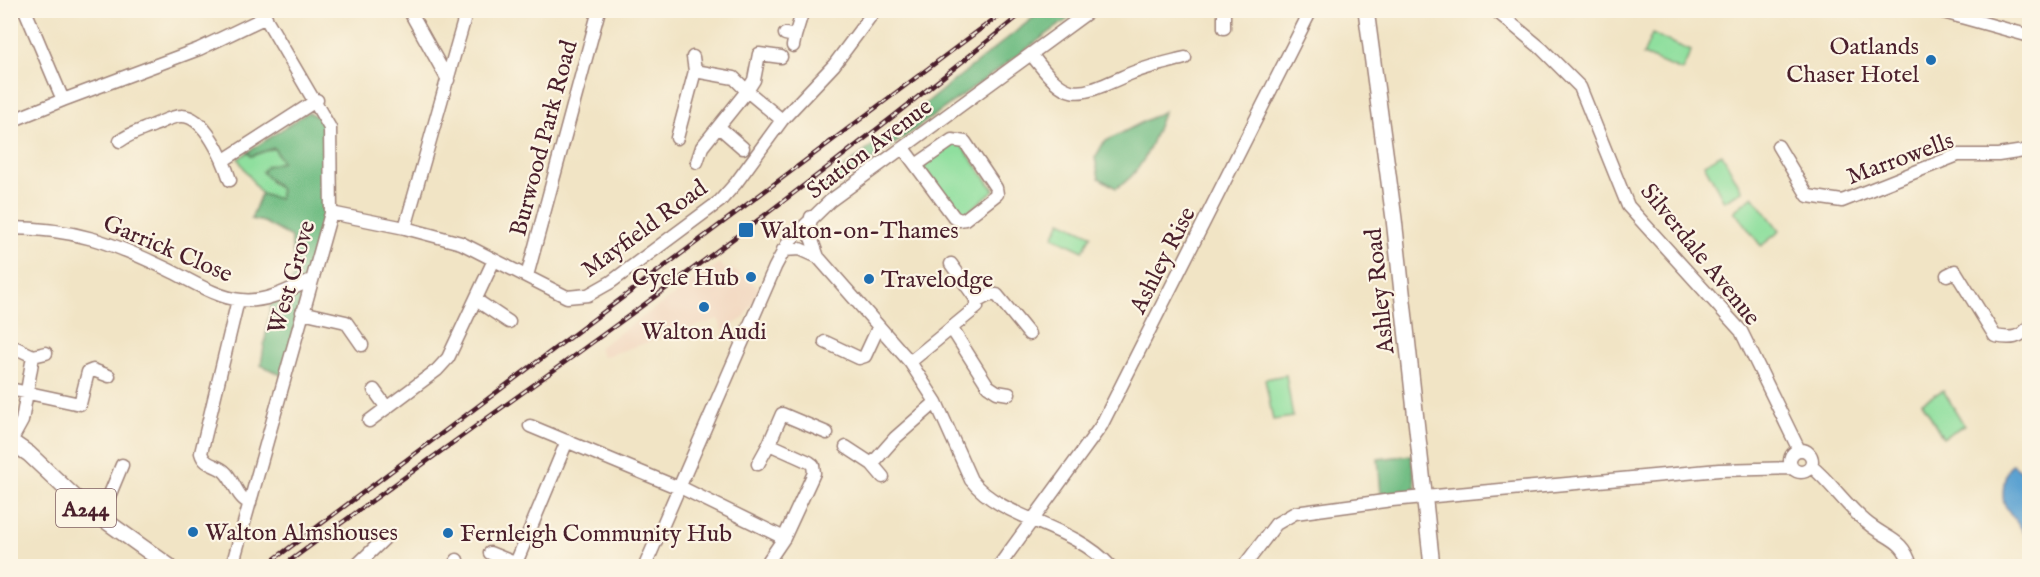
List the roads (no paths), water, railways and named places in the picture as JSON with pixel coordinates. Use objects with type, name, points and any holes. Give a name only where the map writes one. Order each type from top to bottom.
[{"type":"main road","name":"Ashley Road","points":[[1366,10],[1394,219],[1432,567]]},
{"type":"main road","name":"A244","points":[[11,441],[29,453],[100,518],[162,565]]},
{"type":"street","points":[[25,10],[63,99]]},
{"type":"street","points":[[409,10],[448,80]]},
{"type":"street","points":[[405,228],[467,10]]},
{"type":"street","name":"Burwood Park Road","points":[[527,276],[599,10]]},
{"type":"street","points":[[791,39],[803,10]]},
{"type":"street","name":"Station Avenue","points":[[645,567],[783,250],[811,217],[1091,10]]},
{"type":"street","points":[[1224,10],[1224,28]]},
{"type":"street","name":"Ashley Rise","points":[[999,567],[1101,426],[1311,10]]},
{"type":"street","name":"Silverdale Avenue","points":[[1495,10],[1542,49],[1580,87],[1628,206],[1741,331],[1799,450]]},
{"type":"street","points":[[1936,10],[2029,33]]},
{"type":"street","name":"Mayfield Road","points":[[331,213],[405,228],[461,243],[550,290],[573,298],[588,295],[611,282],[720,201],[782,120],[834,65],[871,12]]},
{"type":"street","points":[[11,127],[11,121],[63,99],[199,49],[264,14]]},
{"type":"street","name":"West Grove","points":[[232,567],[331,213],[332,137],[327,120],[264,14]]},
{"type":"street","points":[[697,162],[702,147],[754,80],[759,54],[782,57]]},
{"type":"street","points":[[1031,54],[1061,88],[1081,94],[1102,88],[1149,67],[1185,58]]},
{"type":"street","points":[[435,56],[453,61]]},
{"type":"street","points":[[677,138],[695,71],[693,57]]},
{"type":"street","points":[[695,71],[734,78],[782,120]]},
{"type":"street","points":[[224,160],[316,100]]},
{"type":"street","points":[[120,141],[127,136],[182,116],[200,125],[224,160],[230,180]]},
{"type":"street","points":[[719,127],[743,148]]},
{"type":"street","points":[[903,148],[916,165],[959,220],[965,219],[997,194],[996,188],[964,142],[959,140],[952,140],[916,165]]},
{"type":"street","name":"Marrowells","points":[[1778,146],[1808,196],[1842,201],[1958,155],[1998,155],[2030,150]]},
{"type":"street","points":[[811,217],[809,232],[818,257],[910,363],[936,402],[971,480],[978,489],[1005,507],[1060,530],[1098,554],[1110,567]]},
{"type":"street","name":"Garrick Close","points":[[10,228],[48,228],[104,241],[238,300],[282,294],[311,280]]},
{"type":"street","points":[[783,250],[800,249],[818,257]]},
{"type":"street","points":[[369,421],[443,365],[454,350],[494,260]]},
{"type":"street","points":[[910,363],[977,307],[951,264]]},
{"type":"street","points":[[1947,275],[1955,271],[1995,336],[2011,339],[2025,332],[2030,325]]},
{"type":"street","points":[[976,302],[989,295],[997,295],[1029,334]]},
{"type":"street","name":"Garrick Close","points":[[238,300],[201,453],[207,463],[223,470],[244,501],[250,503]]},
{"type":"street","points":[[476,300],[509,322]]},
{"type":"street","points":[[302,312],[346,321],[362,345]]},
{"type":"street","points":[[825,342],[859,358],[865,356],[878,328]]},
{"type":"street","points":[[952,329],[988,386],[995,392],[1009,394]]},
{"type":"street","points":[[16,348],[33,356],[46,353]]},
{"type":"street","points":[[11,441],[22,420],[33,356]]},
{"type":"street","points":[[10,389],[80,404],[88,372],[93,370],[109,376]]},
{"type":"street","points":[[374,390],[387,408]]},
{"type":"street","points":[[993,405],[995,392]]},
{"type":"street","points":[[872,464],[895,438],[936,402]]},
{"type":"street","points":[[758,464],[782,414],[827,433]]},
{"type":"street","points":[[530,426],[679,488],[784,538]]},
{"type":"street","points":[[490,553],[519,565],[567,441]]},
{"type":"street","points":[[765,567],[784,538],[814,473],[813,465],[809,462],[769,444]]},
{"type":"street","points":[[846,447],[872,464],[883,477]]},
{"type":"street","points":[[1244,567],[1276,524],[1295,513],[1425,498],[1719,470],[1792,468],[1802,472],[1811,466],[1812,459],[1809,453],[1799,450],[1791,457],[1792,468]]},
{"type":"street","points":[[100,518],[122,465]]},
{"type":"street","points":[[1811,466],[1870,525],[1891,537],[1908,555],[1911,567]]},
{"type":"street","points":[[356,567],[386,538]]},
{"type":"water","points":[[2012,464],[2027,476],[2030,489],[2029,535],[2015,520],[2004,501],[2005,478]]},
{"type":"railway","points":[[265,566],[1006,10]]},
{"type":"railway","points":[[283,566],[736,236],[882,125],[1026,10]]},
{"type":"place","name":"Oatlands Chaser Hotel","points":[[1931,60]]},
{"type":"place","name":"Walton-on-Thames","points":[[746,230]]},
{"type":"place","name":"Cycle Hub","points":[[751,277]]},
{"type":"place","name":"Travelodge","points":[[869,279]]},
{"type":"place","name":"Walton Audi","points":[[704,307]]},
{"type":"place","name":"Walton Almshouses","points":[[193,532]]},
{"type":"place","name":"Fernleigh Community Hub","points":[[448,533]]}]
